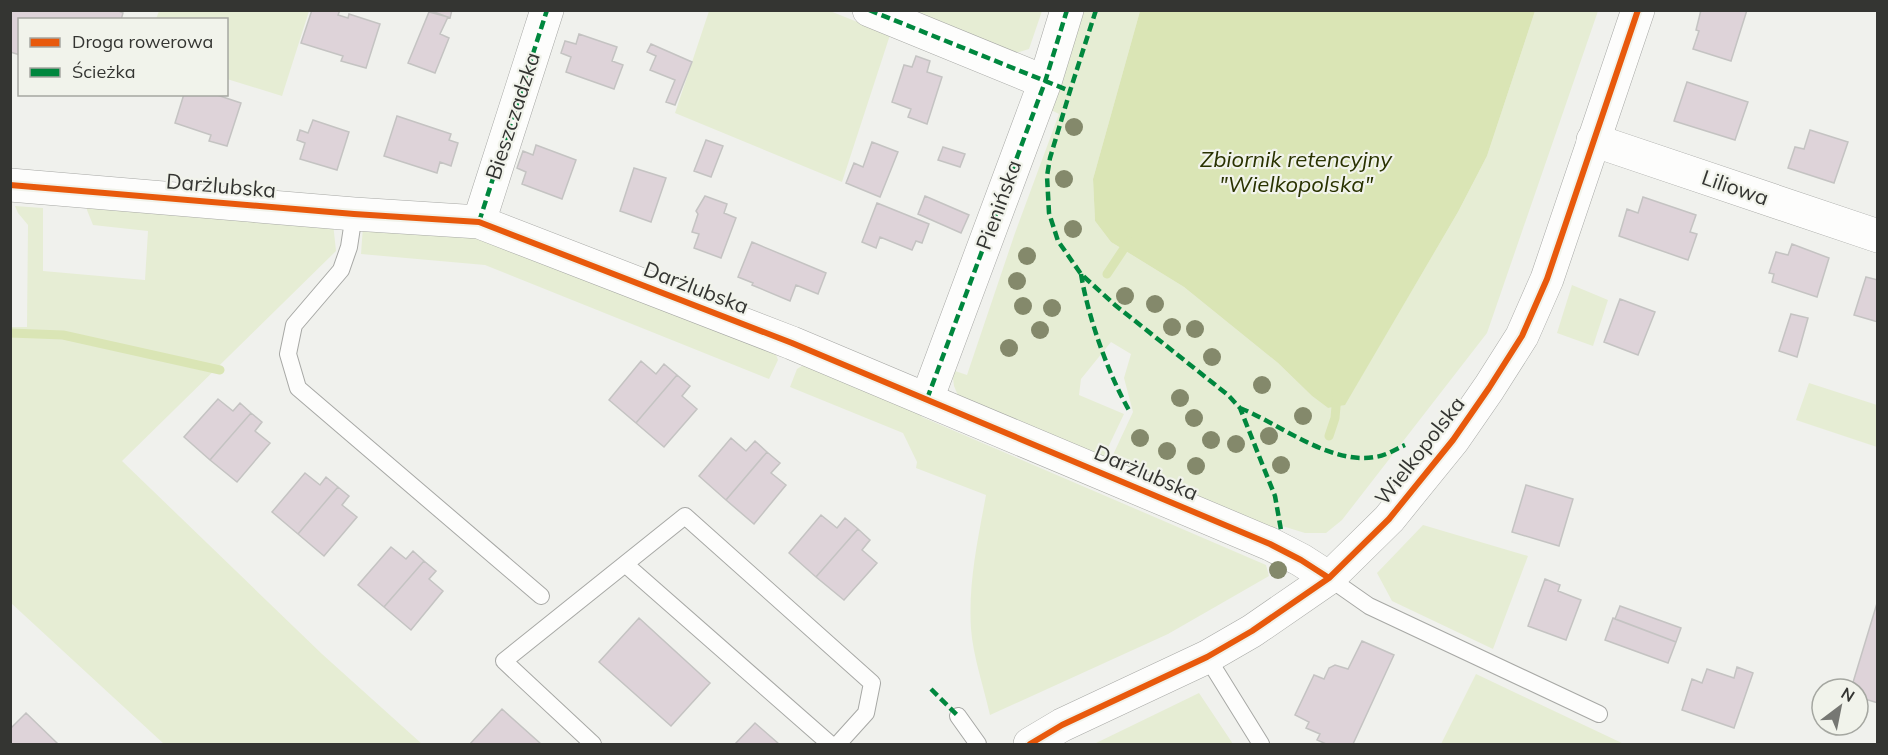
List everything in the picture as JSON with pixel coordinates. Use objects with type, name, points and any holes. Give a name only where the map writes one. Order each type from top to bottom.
[{"type":"street","name":"Bieszczadzka","points":[[479,222],[547,10]]},
{"type":"street","points":[[868,10],[1045,82]]},
{"type":"street","name":"Pienińska","points":[[927,399],[1045,82],[1067,10]]},
{"type":"street","name":"Wielkopolska","points":[[1030,744],[1062,725],[1207,657],[1251,631],[1329,578],[1389,519],[1453,440],[1522,336],[1547,279],[1638,10]]},
{"type":"street","name":"Liliowa","points":[[1593,140],[1878,236]]},
{"type":"street","name":"Darżlubska","points":[[10,185],[354,214],[479,222],[792,343],[927,399],[1270,544],[1329,578]]},
{"type":"lane","points":[[354,214],[349,247],[341,270],[294,325],[288,354],[298,388],[541,596]]},
{"type":"lane","points":[[593,744],[504,661],[686,516],[872,683],[866,712],[838,744]]},
{"type":"lane","points":[[625,564],[830,744]]},
{"type":"lane","points":[[1329,578],[1369,606],[1599,714]]},
{"type":"lane","points":[[1207,657],[1261,744]]},
{"type":"lane","points":[[958,716],[978,744]]},
{"type":"shaded area","points":[[159,10],[309,11],[282,96],[228,79],[228,18],[156,18]]},
{"type":"shaded area","points":[[709,11],[830,11],[890,35],[842,182],[675,113]]},
{"type":"shaded area","points":[[903,11],[1042,11],[1029,49],[1010,55]]},
{"type":"shaded area","points":[[1081,11],[1140,11],[1093,179],[1095,221],[1111,242],[1184,287],[1278,363],[1328,408],[1345,404],[1458,212],[1487,156],[1535,11],[1598,11],[1487,333],[1342,520],[1326,533],[1305,533],[1279,525],[1275,530],[1117,464],[1112,457],[1133,412],[1124,378],[1131,354],[1111,342],[1081,379],[1079,395],[1124,414],[1103,458],[959,398],[954,386],[955,371],[967,375],[1015,233],[1059,114],[1049,109]]},
{"type":"shaded area","points":[[87,204],[333,223],[336,251],[122,461],[322,654],[422,744],[164,744],[11,603],[10,327],[27,327],[28,225],[15,206],[43,208],[43,271],[145,280],[148,231],[93,225]]},
{"type":"shaded area","points":[[363,226],[465,234],[775,352],[778,360],[769,379],[485,265],[361,254]]},
{"type":"shaded area","points":[[1572,285],[1608,300],[1593,346],[1557,333]]},
{"type":"shaded area","points":[[805,364],[918,411],[922,417],[1266,565],[1269,576],[1168,634],[990,715],[974,650],[970,612],[974,561],[986,495],[916,468],[917,462],[903,433],[790,387],[797,369]]},
{"type":"shaded area","points":[[1809,383],[1877,405],[1877,447],[1796,420]]},
{"type":"shaded area","points":[[1423,525],[1528,556],[1493,649],[1392,601],[1377,573]]},
{"type":"shaded area","points":[[1476,674],[1624,744],[1441,744]]},
{"type":"shaded area","points":[[1199,693],[1233,744],[1094,744]]},
{"type":"water","name":"Zbiornik retencyjny \"Wielkopolska\"","points":[[1140,11],[1535,11],[1487,156],[1458,212],[1345,405],[1328,408],[1278,363],[1184,287],[1111,242],[1095,221],[1093,179]]},
{"type":"building","points":[[10,10],[117,10],[123,13],[122,18],[18,18],[18,54],[10,52]]},
{"type":"building","points":[[312,10],[340,10],[338,15],[348,18],[349,14],[380,24],[366,68],[341,61],[343,56],[301,43]]},
{"type":"building","points":[[429,10],[452,10],[450,18]]},
{"type":"building","points":[[1701,10],[1747,10],[1731,61],[1693,49],[1699,31],[1696,30]]},
{"type":"building","points":[[429,12],[448,17],[440,34],[449,38],[435,73],[408,63]]},
{"type":"building","points":[[579,34],[617,47],[612,61],[623,65],[614,89],[566,72],[571,57],[561,53],[565,41],[576,44]]},
{"type":"building","points":[[651,44],[692,62],[675,105],[666,102],[675,80],[650,70],[656,56],[647,52]]},
{"type":"building","points":[[916,56],[930,61],[927,72],[942,77],[927,124],[908,117],[911,109],[892,102],[904,65],[912,67]]},
{"type":"building","points":[[1687,82],[1748,102],[1735,140],[1674,121]]},
{"type":"building","points":[[183,96],[220,96],[241,103],[227,146],[209,141],[211,135],[175,123]]},
{"type":"building","points":[[397,116],[451,134],[449,140],[458,143],[451,166],[440,162],[437,173],[384,156]]},
{"type":"building","points":[[313,120],[349,132],[337,170],[300,159],[305,143],[297,140],[300,130],[308,133]]},
{"type":"building","points":[[1810,130],[1848,142],[1834,183],[1788,168],[1795,147],[1804,149]]},
{"type":"building","points":[[706,140],[723,146],[711,177],[694,171]]},
{"type":"building","points":[[872,142],[898,152],[880,197],[846,183],[854,163],[863,167]]},
{"type":"building","points":[[536,145],[576,160],[562,199],[522,184],[526,172],[517,168],[523,151],[533,155]]},
{"type":"building","points":[[943,147],[965,154],[960,167],[938,160]]},
{"type":"building","points":[[634,168],[666,178],[651,222],[620,211]]},
{"type":"building","points":[[705,196],[727,204],[724,213],[736,218],[721,258],[694,248],[699,234],[692,232],[698,214],[696,211]]},
{"type":"building","points":[[925,196],[969,215],[961,233],[918,214]]},
{"type":"building","points":[[1643,197],[1696,215],[1690,232],[1697,234],[1688,260],[1619,236],[1627,209],[1638,213]]},
{"type":"building","points":[[877,203],[929,224],[922,243],[916,241],[912,250],[880,237],[876,248],[862,242]]},
{"type":"building","points":[[752,242],[826,273],[818,294],[796,285],[790,301],[738,277]]},
{"type":"building","points":[[1792,244],[1829,258],[1817,297],[1772,282],[1774,274],[1769,273],[1776,252],[1788,255]]},
{"type":"building","points":[[1866,277],[1878,280],[1878,322],[1854,315]]},
{"type":"building","points":[[1620,299],[1655,312],[1638,355],[1604,342]]},
{"type":"building","points":[[1791,314],[1808,318],[1797,357],[1779,351]]},
{"type":"building","points":[[641,361],[656,374],[664,364],[677,375],[636,423],[609,400]]},
{"type":"building","points":[[677,375],[690,386],[682,396],[697,409],[664,447],[636,423]]},
{"type":"building","points":[[218,399],[233,411],[240,403],[251,413],[210,460],[184,437]]},
{"type":"building","points":[[251,413],[262,422],[255,431],[270,443],[237,482],[210,460]]},
{"type":"building","points":[[731,438],[746,451],[755,441],[767,452],[726,500],[699,476]]},
{"type":"building","points":[[767,452],[780,463],[771,473],[786,485],[754,524],[726,500]]},
{"type":"building","points":[[305,473],[320,485],[326,477],[338,487],[298,534],[272,512]]},
{"type":"building","points":[[1526,485],[1573,499],[1559,546],[1512,532]]},
{"type":"building","points":[[338,487],[349,496],[342,505],[357,517],[324,556],[298,534]]},
{"type":"building","points":[[821,515],[837,528],[845,518],[858,529],[816,577],[789,553]]},
{"type":"building","points":[[858,529],[870,540],[862,550],[877,563],[844,600],[816,577]]},
{"type":"building","points":[[391,547],[406,559],[413,551],[424,561],[384,607],[358,585]]},
{"type":"building","points":[[424,561],[436,571],[429,579],[443,591],[411,630],[384,607]]},
{"type":"building","points":[[1545,579],[1560,585],[1558,591],[1581,600],[1566,640],[1528,626]]},
{"type":"building","points":[[1878,600],[1878,703],[1870,701],[1870,677],[1855,677]]},
{"type":"building","points":[[1620,606],[1681,628],[1676,642],[1615,619]]},
{"type":"building","points":[[639,618],[710,683],[671,726],[599,662]]},
{"type":"building","points":[[1613,618],[1676,642],[1668,663],[1605,640]]},
{"type":"building","points":[[1362,641],[1394,655],[1353,744],[1326,744],[1317,740],[1320,734],[1306,728],[1309,722],[1295,715],[1314,675],[1324,679],[1329,668],[1335,665],[1348,669]]},
{"type":"building","points":[[1737,667],[1753,673],[1734,728],[1682,710],[1692,679],[1702,683],[1707,669],[1734,678]]},
{"type":"building","points":[[502,709],[541,744],[470,744]]},
{"type":"building","points":[[26,713],[58,744],[10,744],[10,729]]},
{"type":"building","points":[[755,723],[779,744],[735,744]]},
{"type":"waterway","points":[[1107,274],[1129,241]]},
{"type":"waterway","points":[[10,333],[63,335],[220,370]]},
{"type":"waterway","points":[[1329,436],[1335,418],[1337,395]]},
{"type":"marked path","points":[[479,222],[547,10]]},
{"type":"marked path","points":[[869,10],[1070,91]]},
{"type":"marked path","points":[[927,399],[1045,82],[1067,10]]},
{"type":"marked path","points":[[1096,10],[1050,158],[1047,176],[1049,213],[1058,241],[1081,274],[1115,305],[1228,395],[1240,408],[1275,496],[1281,530]]},
{"type":"marked path","points":[[1081,274],[1100,345],[1130,412]]},
{"type":"marked path","points":[[1240,408],[1306,442],[1341,455],[1358,458],[1375,457],[1405,445]]},
{"type":"marked path","points":[[931,689],[958,716]]},
{"type":"cycle path","points":[[1030,744],[1062,725],[1207,657],[1252,631],[1329,578],[1389,519],[1453,440],[1522,336],[1547,279],[1638,10]]},
{"type":"cycle path","points":[[10,185],[354,214],[479,222],[792,343],[1270,544],[1329,578]]}]
